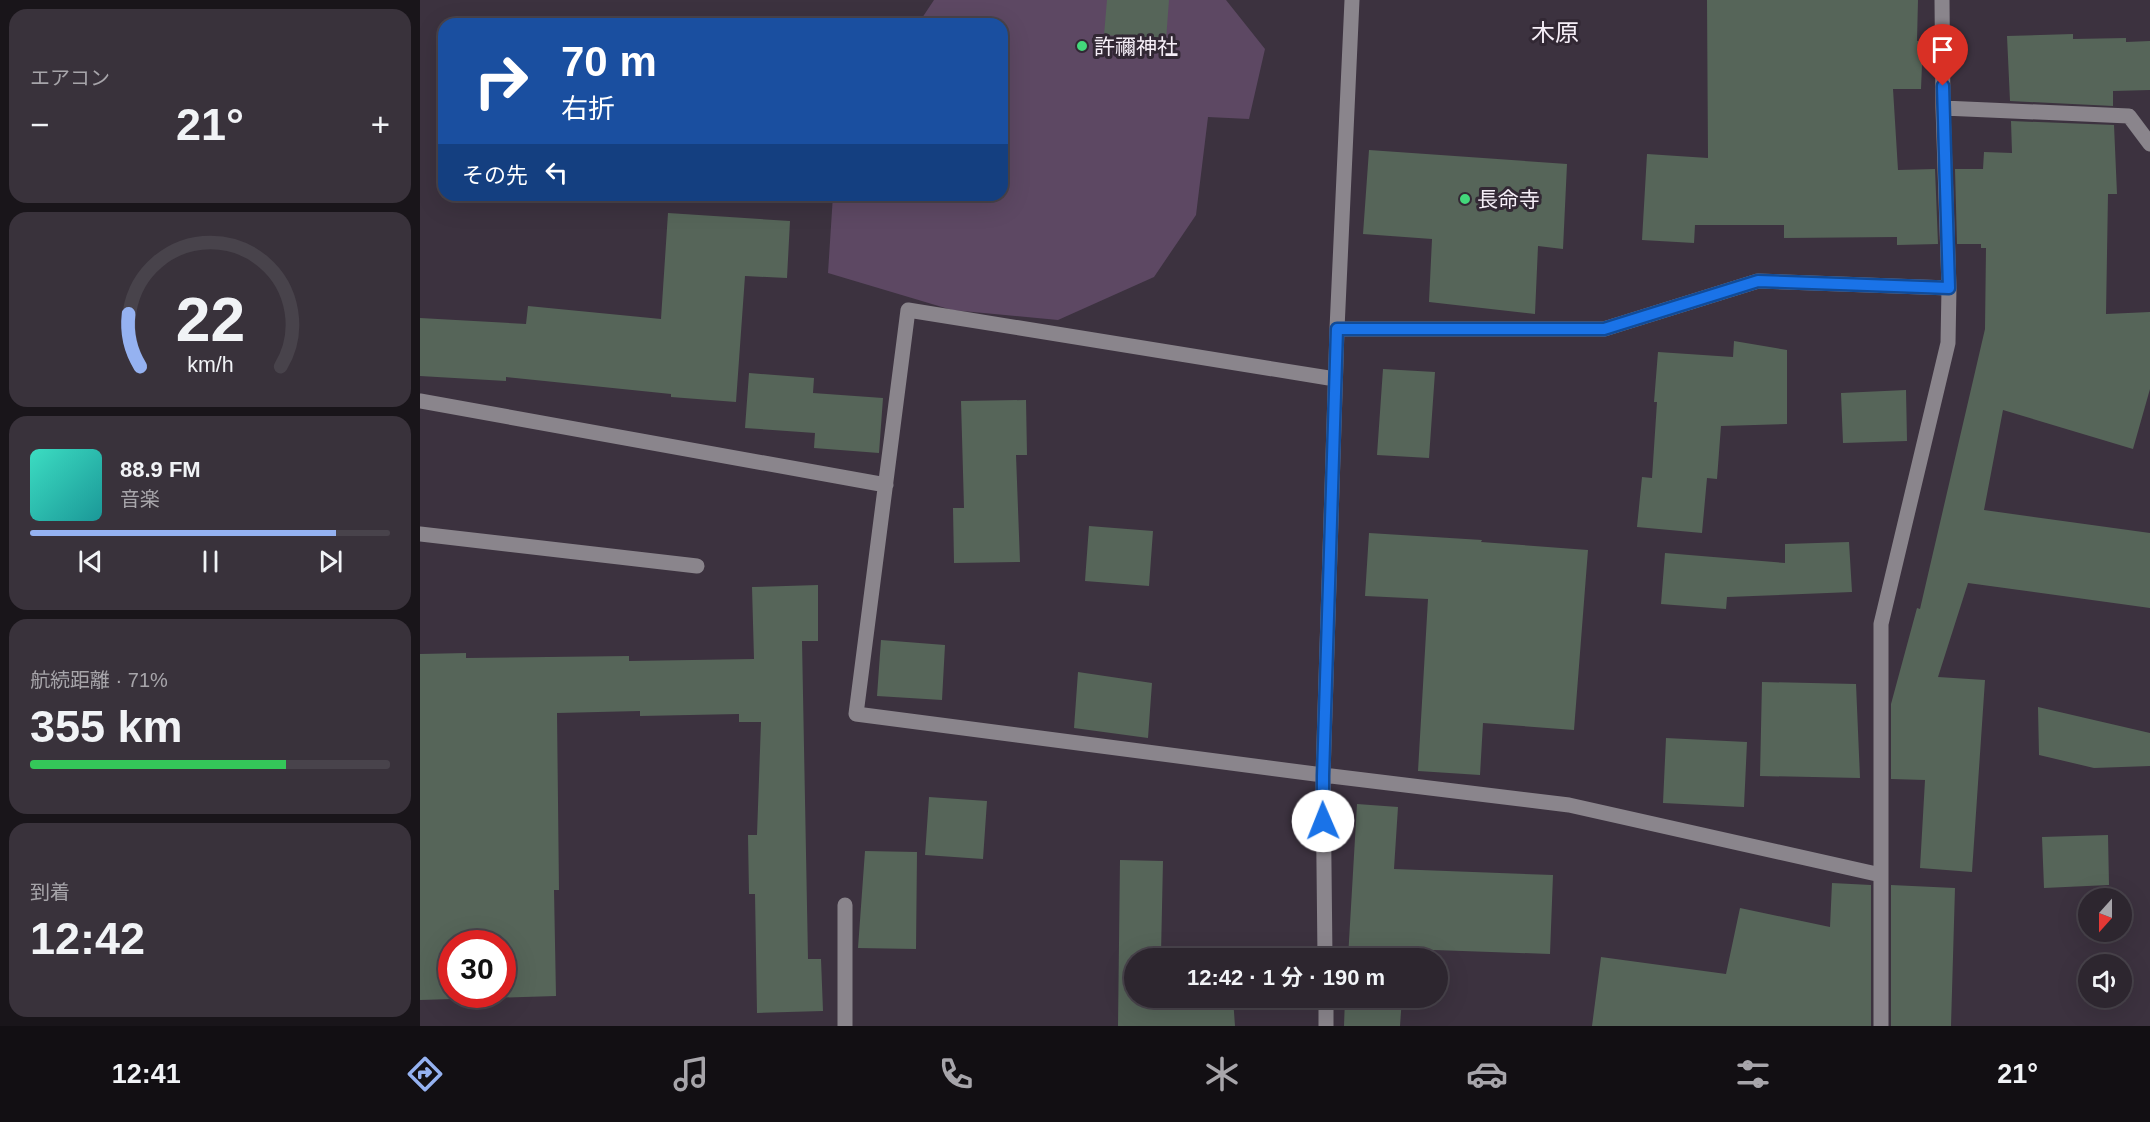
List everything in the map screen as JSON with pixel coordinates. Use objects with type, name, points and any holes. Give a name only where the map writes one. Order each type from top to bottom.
[{"type":"street","points":[[1325,948],[1323,776],[1335,379],[1352,0]]},
{"type":"street","points":[[1881,1026],[1881,624],[1948,343],[1949,288],[1942,0]]},
{"type":"street","points":[[1943,108],[2129,116],[2150,144]]},
{"type":"street","points":[[1337,329],[1604,329],[1758,281],[1949,288]]},
{"type":"street","points":[[1335,379],[908,310],[856,714],[1323,776],[1569,805],[1881,875]]},
{"type":"street","points":[[420,401],[886,484]]},
{"type":"street","points":[[420,534],[697,566]]},
{"type":"street","points":[[845,905],[845,1026]]},
{"type":"street","points":[[1326,1008],[1326,1026]]},
{"type":"shaded area","points":[[934,0],[1226,0],[1265,49],[1249,119],[1208,117],[1196,215],[1154,277],[1058,320],[952,310],[828,273],[833,201],[1008,201],[1008,18],[922,18]]},
{"type":"building","points":[[1107,0],[1169,0],[1166,40],[1104,35]]},
{"type":"building","points":[[1707,0],[1918,0],[1917,41],[1923,41],[1921,89],[1893,89],[1898,170],[1935,169],[1938,244],[1897,245],[1897,237],[1784,238],[1784,225],[1695,225],[1694,243],[1642,240],[1647,154],[1708,158]]},
{"type":"building","points":[[2073,34],[2073,39],[2126,38],[2126,42],[2150,41],[2150,90],[2113,91],[2113,106],[2010,101],[2007,36]]},
{"type":"building","points":[[2011,121],[2114,125],[2117,194],[2108,194],[2106,314],[2150,312],[2150,389],[2133,449],[2003,410],[1984,510],[2150,533],[2150,608],[1968,583],[1938,677],[1985,680],[1972,872],[1920,868],[1925,780],[1891,779],[1891,704],[1917,608],[1920,609],[1985,329],[1986,248],[1981,248],[1981,244],[1957,244],[1955,169],[1983,169],[1984,152],[2012,153]]},
{"type":"building","name":"長命寺","points":[[1369,150],[1567,164],[1563,249],[1538,246],[1535,314],[1429,302],[1432,239],[1363,234]]},
{"type":"building","points":[[668,213],[790,221],[787,278],[745,276],[736,402],[671,397],[671,394],[506,377],[506,381],[420,376],[420,318],[526,324],[528,306],[661,319]]},
{"type":"building","points":[[1734,341],[1787,350],[1787,424],[1721,426],[1717,479],[1707,478],[1702,533],[1637,527],[1642,477],[1652,478],[1658,352],[1733,357]]},
{"type":"building","points":[[1383,369],[1435,372],[1429,458],[1377,455]]},
{"type":"building","points":[[749,373],[814,378],[813,393],[883,398],[879,453],[814,448],[815,433],[745,428]]},
{"type":"building","points":[[1906,390],[1907,441],[1843,443],[1841,393]]},
{"type":"building","points":[[1026,400],[1027,455],[1016,455],[1020,562],[954,563],[953,508],[964,508],[961,401]]},
{"type":"building","points":[[1089,526],[1153,531],[1149,586],[1085,581]]},
{"type":"building","points":[[1369,533],[1588,550],[1574,730],[1483,723],[1480,775],[1418,771],[1428,599],[1365,596]]},
{"type":"building","points":[[1849,542],[1852,592],[1727,597],[1726,609],[1661,604],[1665,553],[1785,563],[1785,544]]},
{"type":"building","points":[[818,585],[818,641],[802,641],[808,959],[821,959],[823,1011],[757,1013],[755,894],[749,894],[748,835],[757,835],[761,722],[739,722],[739,714],[640,716],[640,711],[557,713],[559,890],[554,890],[556,996],[516,997],[516,930],[438,930],[438,999],[420,1000],[420,654],[466,653],[466,658],[629,656],[629,661],[754,659],[752,587]]},
{"type":"building","points":[[881,640],[945,645],[942,700],[877,696]]},
{"type":"building","points":[[1078,672],[1152,683],[1148,738],[1074,728]]},
{"type":"building","points":[[1762,682],[1856,684],[1860,778],[1760,776]]},
{"type":"building","points":[[2038,707],[2150,733],[2150,766],[2094,768],[2039,755]]},
{"type":"building","points":[[1666,738],[1747,742],[1744,807],[1663,803]]},
{"type":"building","points":[[929,797],[987,801],[983,859],[925,855]]},
{"type":"building","points":[[1357,804],[1398,807],[1394,869],[1553,875],[1550,954],[1448,950],[1448,948],[1349,948]]},
{"type":"building","points":[[2108,835],[2109,885],[2044,888],[2042,837]]},
{"type":"building","points":[[865,851],[917,852],[916,949],[858,948]]},
{"type":"building","points":[[1120,860],[1163,861],[1161,948],[1124,948],[1124,1008],[1234,1008],[1235,1026],[1118,1026]]},
{"type":"building","points":[[1832,883],[1871,885],[1871,1026],[1592,1026],[1601,957],[1726,974],[1740,908],[1830,927]]},
{"type":"building","points":[[1891,885],[1955,888],[1951,1026],[1891,1026]]},
{"type":"building","points":[[1345,1008],[1401,1008],[1400,1026],[1344,1026]]},
{"type":"place","name":"許禰神社","points":[[1082,46]]},
{"type":"place","name":"長命寺","points":[[1465,199]]},
{"type":"district","name":"木原","points":[[1555,32]]},
{"type":"route","points":[[1323,821],[1337,329],[1604,329],[1758,281],[1949,288],[1943,86]]}]
